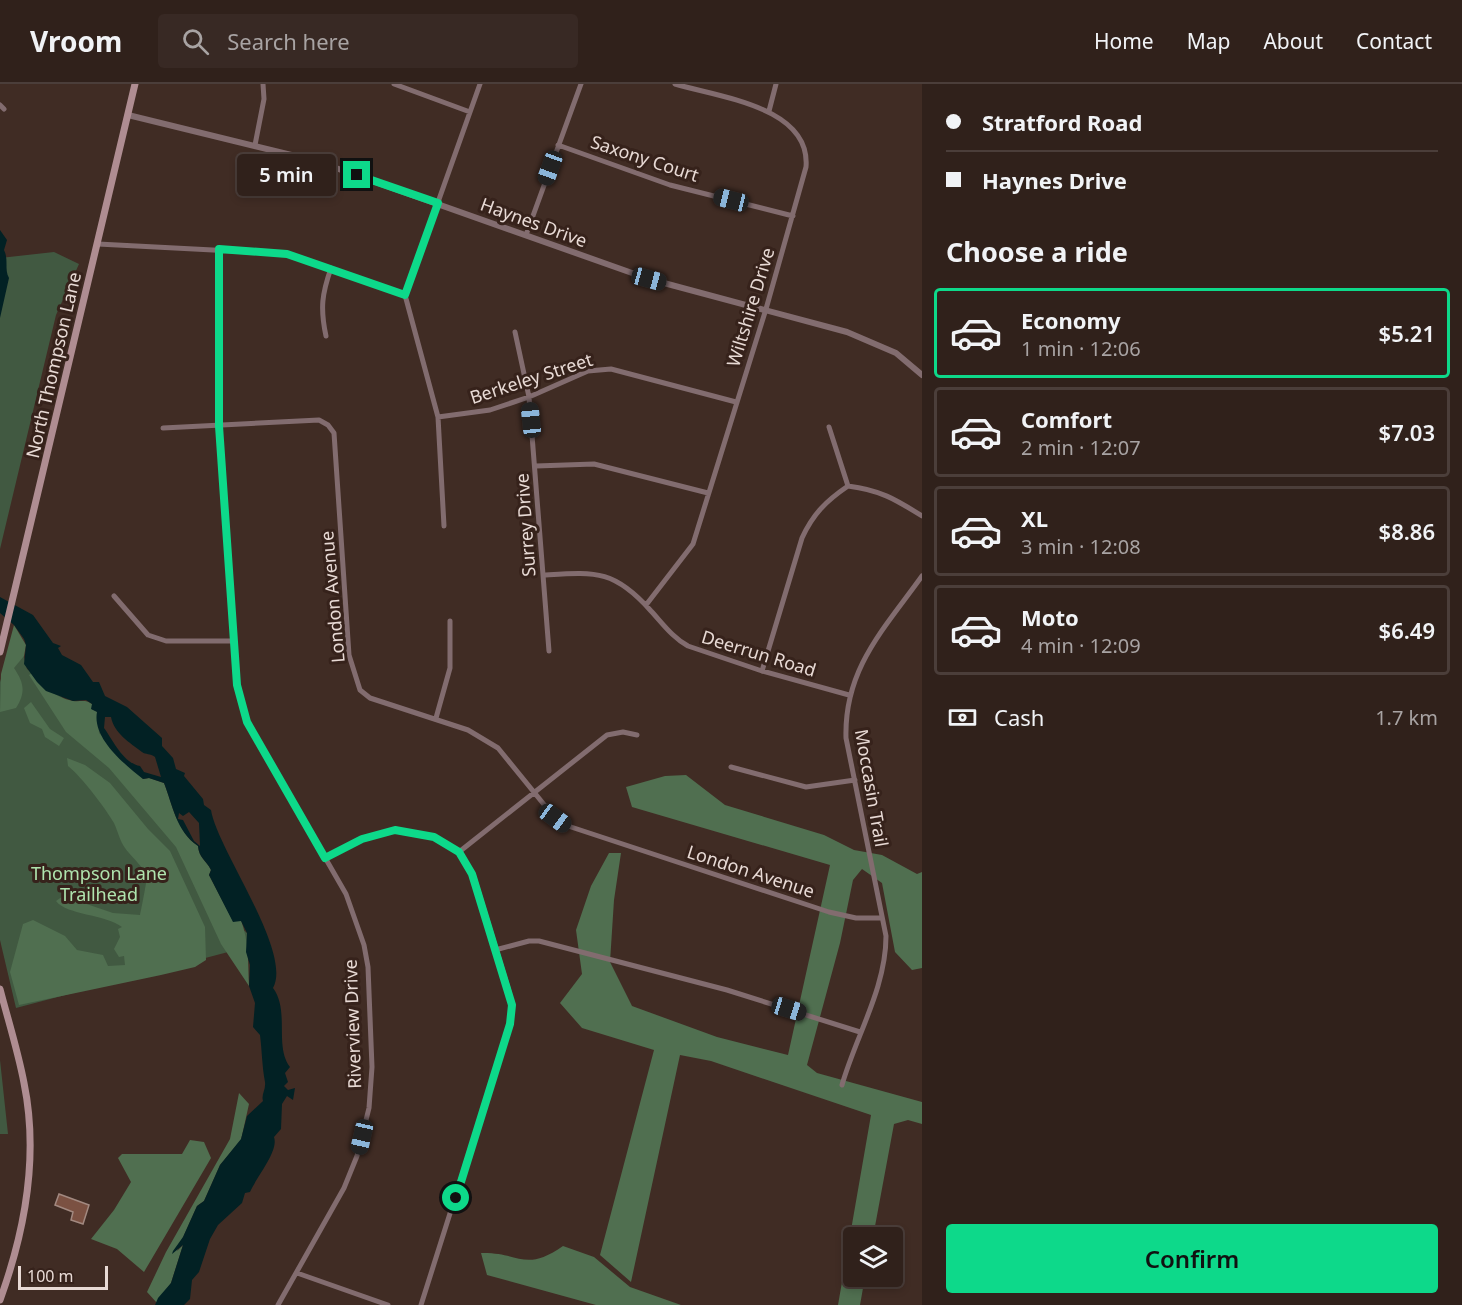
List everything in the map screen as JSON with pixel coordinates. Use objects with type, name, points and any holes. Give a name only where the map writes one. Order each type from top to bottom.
[{"type":"main road","name":"North Thompson Lane","points":[[0,652],[135,84]]},
{"type":"main road","points":[[0,989],[24,1084],[30,1138],[22,1223],[14,1262],[0,1300]]},
{"type":"street","points":[[255,145],[264,99],[263,84]]},
{"type":"street","points":[[394,84],[470,112]]},
{"type":"street","points":[[444,526],[438,417],[405,295],[480,84]]},
{"type":"street","points":[[526,235],[581,84]]},
{"type":"street","name":"Wiltshire Drive","points":[[646,605],[693,544],[766,309],[793,216],[807,155],[805,146],[789,124],[769,111],[675,84]]},
{"type":"street","points":[[769,111],[776,84]]},
{"type":"street","name":"Haynes Drive","points":[[128,115],[316,161],[649,279],[766,309],[872,340],[896,353],[922,375]]},
{"type":"street","name":"Saxony Court","points":[[558,145],[670,184],[793,216]]},
{"type":"street","points":[[98,244],[287,254],[405,295]]},
{"type":"street","name":"Riverview Drive","points":[[219,249],[219,426],[232,640],[237,685],[247,722],[346,894],[364,945],[368,967],[372,1066],[369,1108],[357,1156],[344,1188],[278,1305]]},
{"type":"street","points":[[326,336],[321,312],[324,288],[332,268]]},
{"type":"street","name":"Surrey Drive","points":[[515,332],[529,397],[549,651]]},
{"type":"street","name":"Berkeley Street","points":[[438,417],[474,413],[529,397],[588,371],[611,369],[736,402]]},
{"type":"street","name":"London Avenue","points":[[163,428],[320,420],[328,425],[334,433],[349,655],[354,677],[360,690],[370,698],[385,705],[436,718],[468,730],[498,748],[555,818],[576,829],[820,909],[856,918],[881,918]]},
{"type":"street","points":[[828,427],[848,486]]},
{"type":"street","points":[[536,466],[594,464],[708,493]]},
{"type":"street","points":[[762,671],[811,519],[827,501],[848,486],[889,495],[922,516]]},
{"type":"street","name":"Deerrun Road","points":[[543,575],[599,574],[610,577],[646,605],[677,640],[711,656],[849,695]]},
{"type":"street","name":"Moccasin Trail","points":[[842,1085],[860,1032],[867,1022],[886,953],[886,936],[846,738],[846,713],[849,695],[864,656],[922,576]]},
{"type":"street","points":[[114,596],[148,635],[166,641],[232,640]]},
{"type":"street","points":[[436,718],[450,668],[450,621]]},
{"type":"street","points":[[459,852],[607,735],[623,732],[637,735]]},
{"type":"street","points":[[731,766],[806,787],[855,780]]},
{"type":"street","points":[[325,858],[362,839],[395,830],[434,837],[459,852],[472,874],[512,1005],[510,1024],[421,1305]]},
{"type":"street","points":[[495,950],[529,941],[539,941],[726,990],[860,1032]]},
{"type":"street","points":[[297,1273],[388,1305]]},
{"type":"green space","points":[[54,252],[79,264],[56,315],[0,549],[0,258]]},
{"type":"green space","points":[[14,625],[26,645],[24,656],[14,668],[23,688],[16,708],[0,712],[1,674]]},
{"type":"green space","name":"Thompson Lane Trailhead","points":[[17,630],[27,669],[95,724],[173,812],[233,921],[247,933],[247,947],[16,1008],[0,940],[0,682]]},
{"type":"green space","points":[[32,673],[45,687],[60,697],[92,704],[92,709],[98,712],[99,733],[143,779],[149,778],[164,783],[180,825],[198,846],[201,856],[211,870],[209,875],[233,921],[241,920],[247,944],[249,986],[221,944],[176,847],[109,768],[66,732],[29,675]]},
{"type":"green space","points":[[31,702],[50,729],[64,738],[59,746],[45,737],[42,729],[30,723],[24,708]]},
{"type":"green space","points":[[67,758],[85,765],[110,783],[148,829],[170,851],[205,927],[206,960],[195,967],[19,1005],[10,972],[23,924],[33,920],[65,936],[77,950],[103,955],[108,966],[125,965],[124,956],[119,957],[114,949],[120,937],[118,929],[122,927],[106,919],[68,909],[56,901],[63,896],[113,913],[140,915],[143,902],[146,874],[125,848],[114,823],[99,801],[68,766]]},
{"type":"green space","points":[[686,775],[725,805],[824,835],[854,850],[882,855],[917,874],[922,872],[922,968],[912,970],[895,952],[882,883],[862,869],[853,880],[840,943],[807,1065],[817,1073],[922,1102],[922,1124],[908,1120],[894,1124],[875,1227],[852,1227],[871,1115],[711,1061],[680,1055],[631,1282],[600,1255],[654,1050],[582,1028],[560,1003],[582,974],[576,930],[591,886],[609,853],[621,853],[614,900],[610,962],[632,1006],[717,1037],[788,1055],[830,865],[632,807],[626,787],[665,776]]},
{"type":"green space","points":[[0,1060],[8,1134],[0,1134]]},
{"type":"green space","points":[[239,1093],[249,1104],[241,1140],[220,1165],[204,1201],[197,1206],[177,1251],[183,1245],[171,1283],[157,1303],[147,1292],[166,1252],[230,1139]]},
{"type":"green space","points":[[190,1140],[204,1142],[211,1158],[144,1272],[117,1249],[91,1239],[114,1210],[131,1182],[118,1158],[122,1154],[182,1154]]},
{"type":"green space","points":[[563,1246],[594,1257],[630,1287],[681,1305],[596,1305],[487,1275],[481,1253],[530,1260],[550,1254]]},
{"type":"green space","points":[[843,1276],[843,1287],[863,1287],[860,1305],[838,1305]]},
{"type":"water","points":[[0,230],[7,240],[4,250],[9,278],[0,318]]},
{"type":"water","points":[[0,597],[33,615],[53,643],[61,646],[58,648],[62,655],[81,665],[93,682],[99,682],[105,696],[127,707],[162,738],[162,746],[173,758],[176,769],[185,773],[184,776],[203,799],[204,805],[211,810],[216,827],[252,900],[273,950],[276,972],[273,988],[281,1007],[283,1049],[290,1067],[285,1073],[288,1082],[284,1086],[288,1090],[295,1088],[293,1100],[287,1096],[282,1104],[281,1129],[274,1137],[275,1143],[270,1156],[250,1192],[245,1193],[242,1203],[218,1225],[210,1239],[199,1272],[192,1280],[190,1299],[184,1305],[155,1305],[171,1283],[183,1245],[172,1254],[173,1251],[183,1237],[197,1206],[204,1201],[220,1165],[241,1139],[247,1116],[263,1101],[265,1082],[260,1035],[253,1027],[255,1003],[249,986],[247,933],[241,921],[233,922],[209,875],[211,870],[201,856],[198,846],[180,826],[164,783],[149,778],[143,779],[111,750],[99,731],[97,712],[91,709],[92,704],[86,700],[73,701],[46,691],[37,682],[24,664],[26,645],[24,639],[14,625],[0,613]],"holes":[[[105,717],[111,717],[115,728],[128,741],[144,753],[155,757],[161,777],[144,772],[140,766],[124,756],[104,728]],[[189,812],[199,823],[200,846],[194,841],[183,820],[178,819],[179,813],[183,816]]]},
{"type":"building","points":[[59,1194],[89,1205],[83,1224],[71,1220],[73,1212],[55,1205]]},
{"type":"route","points":[[357,175],[438,203],[405,295],[287,254],[266,250],[219,249],[219,426],[232,640],[237,685],[247,722],[325,858],[378,833],[395,830],[411,831],[434,837],[459,852],[472,874],[512,1005],[510,1024],[497,1069],[456,1198]]}]
